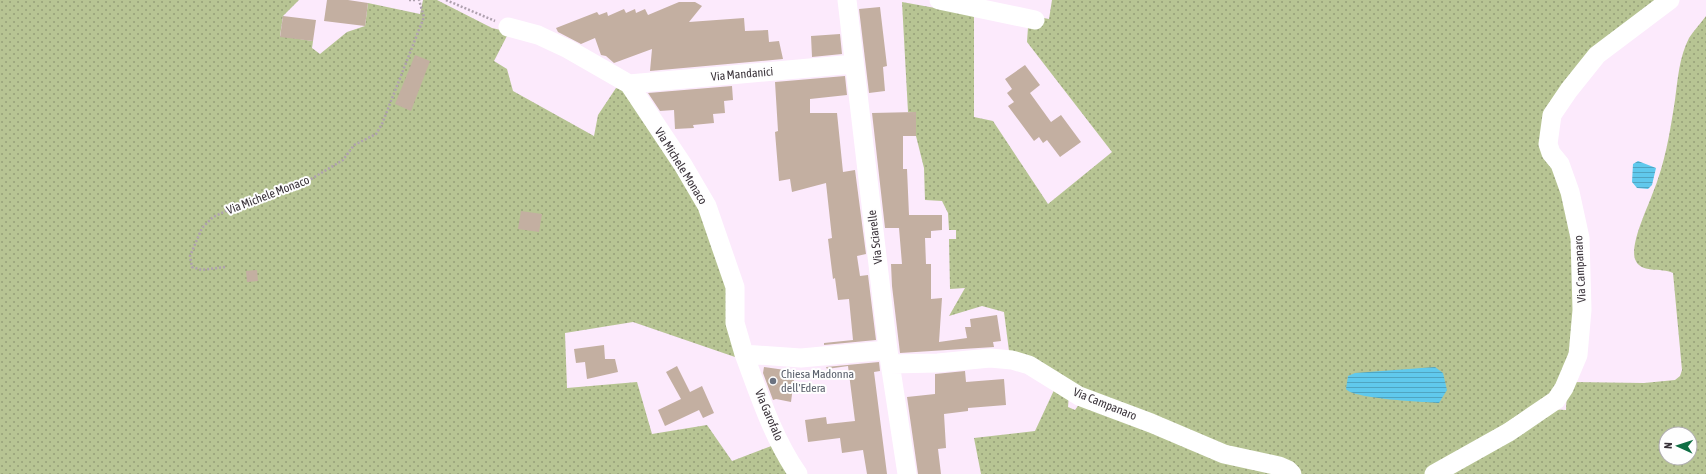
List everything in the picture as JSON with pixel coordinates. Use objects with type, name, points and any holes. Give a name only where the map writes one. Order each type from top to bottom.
[{"type":"street","name":"Via Sciarelle","points":[[847,0],[889,357],[907,474]]},
{"type":"street","points":[[939,0],[1035,20]]},
{"type":"street","name":"Via Campanaro","points":[[1434,474],[1508,432],[1556,400],[1564,388],[1578,354],[1582,310],[1580,238],[1570,192],[1560,164],[1551,153],[1548,144],[1552,115],[1597,54],[1670,0]]},
{"type":"street","name":"Via Michele Monaco","points":[[508,27],[538,35],[562,46],[629,84],[683,165],[707,206],[735,287],[735,323],[744,354]]},
{"type":"street","name":"Via Mandanici","points":[[629,84],[854,64]]},
{"type":"street","points":[[744,354],[801,358],[889,357]]},
{"type":"street","name":"Via Garofalo","points":[[744,354],[775,431],[790,462],[798,474]]},
{"type":"street","name":"Via Campanaro","points":[[889,357],[938,363],[990,358],[1012,360],[1023,363],[1029,365],[1079,396],[1151,423],[1224,454],[1278,466],[1288,470],[1292,474]]},
{"type":"path","points":[[409,0],[415,0]]},
{"type":"path","name":"Via Michele Monaco","points":[[225,267],[202,270],[192,267],[190,256],[202,228],[213,217],[301,185],[343,160],[354,145],[376,134],[382,124],[424,17],[419,0]]},
{"type":"path","points":[[446,0],[508,27]]},
{"type":"green space","points":[[0,0],[299,0],[283,16],[280,36],[313,41],[312,48],[320,54],[347,32],[365,26],[368,3],[420,14],[423,0],[437,0],[492,28],[509,32],[494,61],[507,69],[513,91],[594,136],[598,115],[616,88],[628,90],[703,207],[731,287],[735,357],[633,322],[565,333],[567,388],[637,382],[652,434],[707,425],[732,461],[774,445],[793,474],[0,474]]},
{"type":"green space","points":[[1052,0],[1664,0],[1549,110],[1567,198],[1578,311],[1561,388],[1426,474],[1299,474],[1224,450],[1080,392],[1009,351],[1004,312],[982,306],[949,316],[965,288],[950,289],[949,239],[956,239],[956,230],[949,230],[948,213],[942,201],[925,200],[924,168],[916,136],[916,113],[908,112],[902,2],[974,15],[974,117],[993,121],[1048,204],[1112,152],[1027,42],[1028,27],[1038,17],[1049,19]]},
{"type":"green space","points":[[1706,16],[1706,474],[1442,474],[1549,409],[1566,410],[1567,389],[1571,382],[1644,383],[1675,380],[1680,376],[1682,370],[1673,273],[1641,267],[1635,259],[1634,253],[1637,236],[1664,160],[1675,100],[1679,68],[1683,53],[1693,32]]},
{"type":"green space","points":[[1055,388],[1069,394],[1068,407],[1075,410],[1082,400],[1285,474],[981,474],[974,438],[1035,431]]},
{"type":"water","points":[[1638,161],[1656,168],[1652,185],[1648,189],[1637,188],[1632,182],[1633,164]]},
{"type":"water","points":[[1435,367],[1443,373],[1447,390],[1439,403],[1375,398],[1346,389],[1348,376],[1355,373]]},
{"type":"building","points":[[327,0],[348,0],[368,3],[365,26],[324,21]]},
{"type":"building","points":[[679,2],[695,2],[702,6],[689,22],[744,18],[745,31],[768,30],[769,42],[779,41],[783,59],[650,71],[652,49],[614,63],[606,56],[601,55],[595,38],[581,44],[558,32],[556,28],[597,12],[599,15],[607,12],[608,16],[624,9],[626,13],[635,9],[636,13],[645,9],[648,15]]},
{"type":"building","points":[[880,7],[887,66],[883,67],[885,91],[869,93],[859,9]]},
{"type":"building","points":[[283,16],[316,20],[313,41],[280,37]]},
{"type":"building","points":[[840,34],[842,54],[812,57],[811,36]]},
{"type":"building","points":[[415,55],[430,61],[411,111],[395,104]]},
{"type":"building","points":[[1025,65],[1040,85],[1030,93],[1051,122],[1061,115],[1081,142],[1060,157],[1047,140],[1043,143],[1039,137],[1034,141],[1008,106],[1014,102],[1007,93],[1012,89],[1005,79]]},
{"type":"building","points":[[845,76],[847,95],[810,99],[810,113],[837,113],[843,172],[855,170],[866,254],[857,256],[860,276],[868,275],[876,340],[824,345],[824,343],[853,340],[849,299],[838,300],[835,278],[833,279],[828,239],[832,238],[826,183],[792,192],[790,179],[779,181],[775,132],[778,131],[775,82]]},
{"type":"building","points":[[732,86],[733,100],[724,101],[725,113],[713,114],[714,123],[693,125],[694,128],[675,129],[674,110],[660,111],[648,93]]},
{"type":"building","points":[[916,112],[916,136],[903,136],[903,169],[907,169],[909,215],[942,215],[942,230],[931,231],[931,238],[925,238],[926,264],[931,264],[931,299],[942,298],[939,342],[967,338],[965,327],[971,327],[970,319],[997,315],[1001,341],[993,342],[994,347],[900,353],[892,286],[891,264],[902,264],[899,228],[885,228],[872,113]]},
{"type":"building","points":[[521,211],[542,214],[539,232],[518,229]]},
{"type":"building","points":[[257,270],[258,281],[247,282],[246,271]]},
{"type":"building","points":[[604,345],[605,359],[615,359],[618,372],[587,379],[585,362],[576,363],[574,349]]},
{"type":"building","points":[[879,362],[880,371],[874,372],[887,474],[867,474],[863,450],[842,453],[840,438],[808,442],[805,420],[826,417],[827,424],[855,421],[848,366],[827,369],[826,367]]},
{"type":"building","points":[[677,366],[690,392],[702,386],[714,413],[703,418],[699,410],[665,426],[658,410],[681,399],[666,372]]},
{"type":"building","points":[[764,367],[785,370],[784,378],[794,379],[791,402],[776,399],[773,400],[763,373]]},
{"type":"building","points":[[965,371],[966,382],[1004,379],[1006,405],[968,408],[968,411],[944,414],[946,448],[938,449],[941,474],[918,474],[907,397],[935,394],[935,374]]},
{"type":"place","name":"Chiesa Madonna dell'Edera","points":[[773,381]]}]
